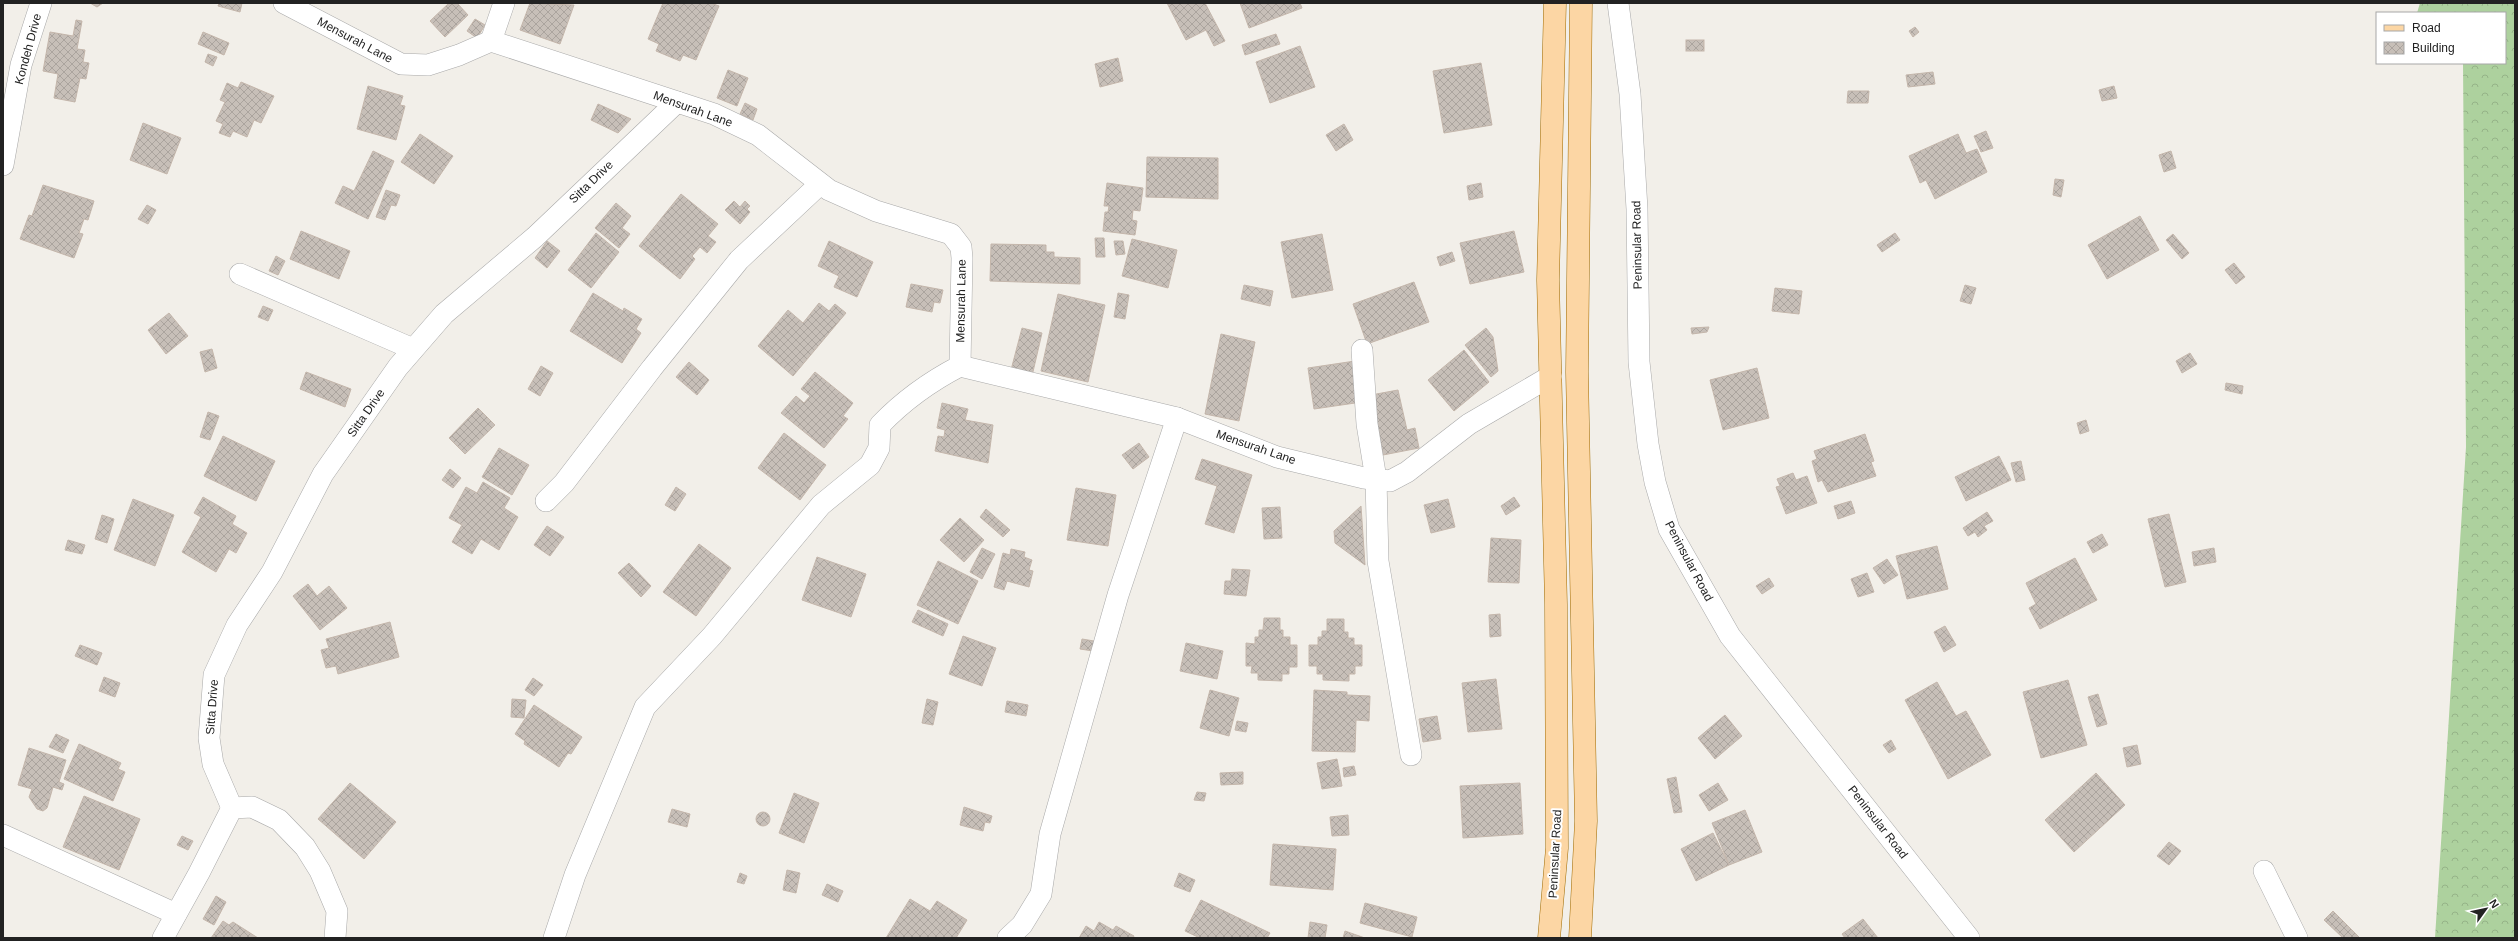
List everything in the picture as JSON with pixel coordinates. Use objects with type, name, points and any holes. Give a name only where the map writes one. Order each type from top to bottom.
[{"type":"main road","name":"Peninsular Road","points":[[1549,938],[1557,848],[1551,376],[1548,280],[1555,3]]},
{"type":"main road","points":[[1580,938],[1586,821],[1577,372],[1581,3]]},
{"type":"street","name":"Kondeh Drive","points":[[3,166],[21,65],[41,3]]},
{"type":"street","name":"Mensurah Lane","points":[[284,3],[400,64],[428,65],[459,55],[491,40],[714,114],[758,135],[829,190],[876,211],[951,234],[961,247],[960,366],[1177,418],[1277,456],[1390,481],[1408,472],[1469,424],[1551,376]]},
{"type":"street","points":[[491,40],[504,3]]},
{"type":"street","name":"Peninsular Road","points":[[1618,3],[1630,94],[1636,201],[1639,362],[1648,444],[1655,482],[1669,529],[1730,636],[1969,938]]},
{"type":"street","name":"Sitta Drive","points":[[232,808],[214,764],[209,738],[214,675],[237,625],[272,572],[323,474],[398,366],[444,314],[535,237],[676,102]]},
{"type":"street","points":[[546,502],[564,483],[652,368],[739,260],[820,184]]},
{"type":"street","points":[[240,274],[413,349]]},
{"type":"street","points":[[1362,350],[1367,424],[1376,479],[1378,561],[1412,756]]},
{"type":"street","points":[[554,938],[575,875],[645,707],[712,636],[821,505],[870,465],[879,448],[880,425],[904,401],[932,380],[960,366]]},
{"type":"street","points":[[1008,938],[1022,925],[1041,894],[1050,834],[1118,595],[1177,418]]},
{"type":"street","points":[[163,938],[232,808],[252,807],[279,820],[305,847],[320,871],[337,911],[336,938]]},
{"type":"street","points":[[3,835],[176,914]]},
{"type":"street","points":[[2264,871],[2297,938]]},
{"type":"green space","points":[[2420,3],[2515,3],[2515,938],[2435,938],[2466,447],[2463,64],[2506,64],[2506,12],[2417,12]]},
{"type":"building","points":[[90,3],[103,3],[97,7]]},
{"type":"building","points":[[219,3],[242,3],[240,12],[218,6]]},
{"type":"building","points":[[449,3],[457,3],[468,15],[445,37],[430,21]]},
{"type":"building","points":[[530,3],[574,5],[560,44],[520,30]]},
{"type":"building","points":[[663,3],[711,3],[719,6],[696,60],[683,55],[680,61],[656,51],[659,44],[648,39]]},
{"type":"building","points":[[1167,3],[1205,3],[1225,41],[1214,46],[1206,30],[1186,40]]},
{"type":"building","points":[[1240,3],[1300,3],[1302,8],[1249,28]]},
{"type":"building","points":[[475,19],[485,25],[477,38],[467,31]]},
{"type":"building","points":[[76,20],[82,21],[77,49],[85,50],[83,62],[89,63],[86,79],[80,78],[75,102],[54,98],[58,74],[43,71],[50,32],[73,36]]},
{"type":"building","points":[[1915,27],[1919,32],[1913,37],[1909,31]]},
{"type":"building","points":[[203,32],[229,43],[224,55],[198,44]]},
{"type":"building","points":[[1276,34],[1280,44],[1245,55],[1242,45]]},
{"type":"building","points":[[1686,40],[1704,40],[1704,51],[1686,51]]},
{"type":"building","points":[[1300,46],[1315,87],[1270,103],[1256,62]]},
{"type":"building","points":[[208,54],[217,57],[213,66],[205,62]]},
{"type":"building","points":[[1118,58],[1123,81],[1100,87],[1095,64]]},
{"type":"building","points":[[1481,63],[1492,125],[1444,133],[1433,71]]},
{"type":"building","points":[[728,70],[748,78],[737,106],[717,98]]},
{"type":"building","points":[[1933,72],[1935,84],[1908,87],[1906,75]]},
{"type":"building","points":[[241,82],[274,96],[261,123],[254,120],[247,137],[233,131],[230,137],[219,133],[223,124],[216,121],[225,102],[220,100],[227,83],[238,88]]},
{"type":"building","points":[[368,86],[403,96],[400,105],[405,106],[396,140],[357,129]]},
{"type":"building","points":[[2114,86],[2117,98],[2102,101],[2099,90]]},
{"type":"building","points":[[1848,91],[1869,91],[1868,103],[1847,103]]},
{"type":"building","points":[[745,103],[757,109],[753,120],[740,114]]},
{"type":"building","points":[[598,104],[631,119],[618,133],[591,120]]},
{"type":"building","points":[[143,123],[181,138],[167,174],[130,160]]},
{"type":"building","points":[[1344,124],[1353,140],[1336,151],[1326,135]]},
{"type":"building","points":[[1986,131],[1993,148],[1981,152],[1974,136]]},
{"type":"building","points":[[420,134],[453,156],[434,184],[401,162]]},
{"type":"building","points":[[1958,134],[1966,153],[1977,149],[1987,172],[1935,199],[1926,180],[1920,183],[1909,156]]},
{"type":"building","points":[[373,151],[394,161],[368,219],[335,203],[343,186],[354,191]]},
{"type":"building","points":[[2171,151],[2176,168],[2164,172],[2159,155]]},
{"type":"building","points":[[1147,157],[1218,158],[1218,199],[1146,197]]},
{"type":"building","points":[[2055,179],[2064,180],[2061,197],[2053,195]]},
{"type":"building","points":[[1107,183],[1143,188],[1140,211],[1133,210],[1132,220],[1137,221],[1135,235],[1103,231],[1105,212],[1108,212],[1109,206],[1104,206]]},
{"type":"building","points":[[1481,183],[1483,197],[1469,200],[1467,186]]},
{"type":"building","points":[[43,185],[94,201],[88,220],[84,219],[79,233],[83,234],[74,258],[20,239],[29,215],[32,216]]},
{"type":"building","points":[[386,190],[400,195],[396,206],[391,205],[385,220],[376,217]]},
{"type":"building","points":[[681,194],[718,224],[708,236],[716,242],[707,253],[700,247],[692,256],[695,259],[680,279],[639,246]]},
{"type":"building","points":[[734,201],[740,207],[745,201],[750,206],[747,209],[750,212],[740,224],[725,210]]},
{"type":"building","points":[[616,203],[631,216],[622,228],[630,234],[619,248],[595,228]]},
{"type":"building","points":[[147,205],[156,210],[148,224],[138,219]]},
{"type":"building","points":[[2140,216],[2159,250],[2107,279],[2088,245]]},
{"type":"building","points":[[301,231],[350,251],[339,279],[290,259]]},
{"type":"building","points":[[1514,231],[1524,272],[1470,284],[1460,243]]},
{"type":"building","points":[[596,233],[619,252],[591,288],[568,270]]},
{"type":"building","points":[[1895,233],[1900,240],[1882,252],[1877,245]]},
{"type":"building","points":[[1322,234],[1333,290],[1292,298],[1281,242]]},
{"type":"building","points":[[2173,234],[2189,253],[2182,259],[2166,240]]},
{"type":"building","points":[[1095,238],[1104,238],[1105,257],[1096,257]]},
{"type":"building","points":[[1132,239],[1177,250],[1168,288],[1122,276]]},
{"type":"building","points":[[547,241],[560,251],[547,268],[535,258]]},
{"type":"building","points":[[829,241],[873,262],[857,297],[834,287],[839,276],[818,266]]},
{"type":"building","points":[[1114,241],[1123,241],[1125,254],[1116,255]]},
{"type":"building","points":[[991,244],[1046,245],[1046,252],[1054,252],[1054,257],[1080,258],[1080,284],[990,281]]},
{"type":"building","points":[[1452,252],[1455,261],[1440,266],[1437,257]]},
{"type":"building","points":[[276,256],[285,261],[278,275],[269,271]]},
{"type":"building","points":[[2234,263],[2245,277],[2236,284],[2225,270]]},
{"type":"building","points":[[1414,282],[1429,322],[1367,344],[1353,304]]},
{"type":"building","points":[[911,284],[943,290],[940,303],[934,302],[932,312],[906,307]]},
{"type":"building","points":[[1244,285],[1273,291],[1270,306],[1241,299]]},
{"type":"building","points":[[1965,285],[1976,288],[1971,304],[1960,301]]},
{"type":"building","points":[[1775,288],[1802,291],[1799,314],[1772,311]]},
{"type":"building","points":[[593,293],[623,311],[624,308],[642,319],[636,329],[641,333],[622,363],[570,331]]},
{"type":"building","points":[[1118,293],[1129,295],[1125,319],[1114,317]]},
{"type":"building","points":[[1058,294],[1105,305],[1088,382],[1041,371]]},
{"type":"building","points":[[819,303],[829,311],[835,304],[846,313],[793,376],[758,346],[788,310],[803,323]]},
{"type":"building","points":[[263,306],[273,310],[268,321],[258,317]]},
{"type":"building","points":[[169,313],[188,336],[166,354],[148,330]]},
{"type":"building","points":[[1709,327],[1707,332],[1692,334],[1691,328]]},
{"type":"building","points":[[1022,328],[1042,333],[1032,376],[1011,370]]},
{"type":"building","points":[[1486,328],[1493,337],[1498,371],[1491,377],[1465,345]]},
{"type":"building","points":[[1221,334],[1255,342],[1239,421],[1205,414]]},
{"type":"building","points":[[212,349],[217,368],[205,372],[200,352]]},
{"type":"building","points":[[1464,350],[1489,382],[1454,411],[1428,380]]},
{"type":"building","points":[[2190,353],[2197,364],[2182,373],[2176,361]]},
{"type":"building","points":[[1355,361],[1362,402],[1314,409],[1308,368]]},
{"type":"building","points":[[689,362],[709,380],[697,395],[676,377]]},
{"type":"building","points":[[541,366],[553,373],[540,396],[528,389]]},
{"type":"building","points":[[1757,368],[1769,418],[1723,430],[1710,380]]},
{"type":"building","points":[[306,372],[351,389],[345,407],[300,389]]},
{"type":"building","points":[[815,372],[853,403],[843,416],[848,419],[824,448],[781,413],[796,396],[804,403],[810,396],[801,389]]},
{"type":"building","points":[[2226,383],[2243,386],[2242,394],[2225,390]]},
{"type":"building","points":[[1398,390],[1407,430],[1415,428],[1419,448],[1383,455],[1371,395]]},
{"type":"building","points":[[942,403],[968,409],[965,420],[993,425],[988,463],[935,451],[938,436],[944,437],[945,430],[937,428]]},
{"type":"building","points":[[478,408],[495,425],[465,454],[449,438]]},
{"type":"building","points":[[208,412],[219,416],[210,440],[200,437]]},
{"type":"building","points":[[2086,420],[2089,431],[2080,434],[2077,423]]},
{"type":"building","points":[[784,433],[826,465],[800,500],[758,468]]},
{"type":"building","points":[[1865,434],[1874,461],[1871,462],[1876,476],[1828,492],[1822,480],[1818,482],[1812,461],[1817,459],[1814,451]]},
{"type":"building","points":[[223,436],[275,461],[256,501],[204,476]]},
{"type":"building","points":[[1139,443],[1149,457],[1133,469],[1122,455]]},
{"type":"building","points":[[499,448],[529,465],[512,495],[482,477]]},
{"type":"building","points":[[1999,456],[2011,480],[1966,501],[1955,477]]},
{"type":"building","points":[[1202,459],[1252,475],[1234,533],[1205,524],[1217,486],[1195,479]]},
{"type":"building","points":[[2021,461],[2025,480],[2016,482],[2011,463]]},
{"type":"building","points":[[450,469],[461,478],[453,488],[442,480]]},
{"type":"building","points":[[1793,473],[1796,480],[1807,476],[1817,503],[1786,514],[1776,487],[1780,486],[1777,479]]},
{"type":"building","points":[[483,482],[510,498],[504,508],[518,517],[499,550],[481,539],[472,554],[452,542],[462,525],[449,518],[466,487],[477,493]]},
{"type":"building","points":[[676,487],[686,494],[675,511],[665,505]]},
{"type":"building","points":[[1076,488],[1116,495],[1108,546],[1067,540]]},
{"type":"building","points":[[203,497],[236,516],[232,524],[247,533],[236,553],[229,549],[216,572],[182,552],[201,517],[194,513]]},
{"type":"building","points":[[1514,497],[1520,506],[1506,515],[1501,506]]},
{"type":"building","points":[[133,499],[174,515],[155,566],[114,550]]},
{"type":"building","points":[[1448,499],[1455,527],[1431,533],[1424,505]]},
{"type":"building","points":[[1851,501],[1855,513],[1838,519],[1834,506]]},
{"type":"building","points":[[1361,506],[1365,565],[1335,543],[1334,531]]},
{"type":"building","points":[[1280,507],[1282,538],[1264,539],[1262,508]]},
{"type":"building","points":[[986,509],[1010,530],[1003,537],[980,517]]},
{"type":"building","points":[[1987,512],[1993,521],[1984,526],[1987,530],[1978,537],[1975,532],[1968,536],[1963,528]]},
{"type":"building","points":[[2169,514],[2186,582],[2165,587],[2148,519]]},
{"type":"building","points":[[102,515],[114,519],[107,543],[95,539]]},
{"type":"building","points":[[960,518],[984,540],[964,562],[940,540]]},
{"type":"building","points":[[547,526],[564,537],[550,556],[534,545]]},
{"type":"building","points":[[2102,534],[2108,545],[2093,553],[2087,542]]},
{"type":"building","points":[[1491,538],[1521,540],[1519,583],[1488,582]]},
{"type":"building","points":[[68,540],[85,545],[82,554],[65,550]]},
{"type":"building","points":[[699,544],[731,568],[696,616],[663,592]]},
{"type":"building","points":[[1937,546],[1948,589],[1907,599],[1896,556]]},
{"type":"building","points":[[982,548],[995,554],[982,579],[970,572]]},
{"type":"building","points":[[2214,548],[2216,562],[2194,566],[2192,552]]},
{"type":"building","points":[[1011,549],[1025,552],[1024,557],[1032,560],[1029,570],[1033,571],[1029,587],[1007,581],[1004,590],[994,587],[1003,553],[1010,555]]},
{"type":"building","points":[[817,557],[866,574],[851,617],[802,600]]},
{"type":"building","points":[[2075,558],[2097,600],[2040,629],[2029,608],[2036,604],[2026,583]]},
{"type":"building","points":[[1887,559],[1898,575],[1884,584],[1873,568]]},
{"type":"building","points":[[938,561],[978,581],[958,624],[917,605]]},
{"type":"building","points":[[629,563],[651,586],[641,597],[618,573]]},
{"type":"building","points":[[1232,569],[1250,570],[1246,596],[1224,594],[1225,581],[1231,581]]},
{"type":"building","points":[[1867,573],[1874,592],[1858,597],[1851,579]]},
{"type":"building","points":[[1769,578],[1774,586],[1762,594],[1756,586]]},
{"type":"building","points":[[308,584],[317,596],[329,586],[347,608],[320,630],[293,596]]},
{"type":"building","points":[[918,610],[948,624],[943,636],[912,622]]},
{"type":"building","points":[[1500,614],[1501,636],[1490,637],[1489,615]]},
{"type":"building","points":[[1264,618],[1280,618],[1280,630],[1283,630],[1283,637],[1290,637],[1290,645],[1297,645],[1297,667],[1289,667],[1289,674],[1282,674],[1282,681],[1258,680],[1258,673],[1251,673],[1252,666],[1246,666],[1246,643],[1255,644],[1255,637],[1259,637],[1259,630],[1263,630]]},
{"type":"building","points":[[1327,619],[1344,619],[1344,632],[1348,632],[1348,638],[1354,638],[1354,645],[1362,645],[1362,666],[1355,666],[1355,674],[1349,674],[1349,681],[1323,680],[1323,674],[1317,674],[1317,666],[1309,666],[1309,645],[1318,645],[1318,637],[1322,637],[1322,631],[1327,631]]},
{"type":"building","points":[[390,622],[399,657],[338,674],[336,666],[326,668],[321,650],[329,648],[326,639]]},
{"type":"building","points":[[1945,626],[1956,645],[1944,652],[1934,632]]},
{"type":"building","points":[[963,636],[996,648],[982,686],[949,674]]},
{"type":"building","points":[[1082,639],[1094,641],[1093,651],[1080,649]]},
{"type":"building","points":[[1186,643],[1223,651],[1217,679],[1180,671]]},
{"type":"building","points":[[80,645],[102,653],[97,665],[75,656]]},
{"type":"building","points":[[104,677],[120,683],[115,697],[99,691]]},
{"type":"building","points":[[533,678],[543,685],[534,696],[525,690]]},
{"type":"building","points":[[1496,679],[1502,729],[1468,732],[1462,683]]},
{"type":"building","points":[[2068,680],[2087,745],[2041,758],[2023,692]]},
{"type":"building","points":[[1937,682],[1956,716],[1966,711],[1991,755],[1948,779],[1905,700]]},
{"type":"building","points":[[1210,690],[1239,698],[1229,736],[1200,728]]},
{"type":"building","points":[[1314,690],[1347,692],[1347,695],[1370,696],[1369,721],[1356,720],[1355,752],[1312,751]]},
{"type":"building","points":[[2098,694],[2107,724],[2097,727],[2088,697]]},
{"type":"building","points":[[512,699],[526,700],[524,718],[511,717]]},
{"type":"building","points":[[927,699],[938,702],[933,725],[922,723]]},
{"type":"building","points":[[1007,701],[1028,705],[1026,716],[1005,712]]},
{"type":"building","points":[[534,705],[582,737],[571,754],[568,753],[559,767],[524,744],[525,741],[515,734]]},
{"type":"building","points":[[1725,715],[1742,736],[1715,759],[1698,738]]},
{"type":"building","points":[[1437,716],[1441,739],[1423,742],[1419,719]]},
{"type":"building","points":[[1237,721],[1248,723],[1246,732],[1235,730]]},
{"type":"building","points":[[56,734],[69,740],[63,753],[49,747]]},
{"type":"building","points":[[1891,740],[1896,749],[1889,753],[1883,745]]},
{"type":"building","points":[[79,744],[121,763],[118,769],[125,772],[113,801],[64,779]]},
{"type":"building","points":[[2137,745],[2141,764],[2127,767],[2123,748]]},
{"type":"building","points":[[29,748],[66,760],[59,782],[64,784],[62,790],[53,787],[47,808],[43,811],[37,809],[29,797],[32,789],[18,785]]},
{"type":"building","points":[[1337,759],[1342,786],[1322,789],[1317,763]]},
{"type":"building","points":[[1354,766],[1356,775],[1344,777],[1343,768]]},
{"type":"building","points":[[1243,772],[1243,784],[1221,785],[1220,773]]},
{"type":"building","points":[[2096,773],[2125,805],[2074,852],[2045,820]]},
{"type":"building","points":[[1676,777],[1682,812],[1674,813],[1667,779]]},
{"type":"building","points":[[350,783],[396,822],[364,859],[318,819]]},
{"type":"building","points":[[1520,783],[1523,834],[1463,838],[1460,786]]},
{"type":"building","points":[[1718,783],[1728,800],[1709,811],[1699,795]]},
{"type":"building","points":[[1197,792],[1206,793],[1204,801],[1194,800]]},
{"type":"building","points":[[794,793],[819,803],[804,843],[779,833]]},
{"type":"building","points":[[84,796],[140,819],[119,870],[63,847]]},
{"type":"building","points":[[964,807],[992,816],[990,823],[985,822],[983,831],[960,825]]},
{"type":"building","points":[[672,809],[690,814],[687,827],[668,822]]},
{"type":"building","points":[[1745,810],[1762,852],[1729,865],[1712,823]]},
{"type":"building","points":[[760,812],[766,812],[770,816],[770,822],[766,826],[760,826],[756,822],[756,816]]},
{"type":"building","points":[[1348,815],[1349,835],[1332,836],[1330,817]]},
{"type":"building","points":[[1713,833],[1729,865],[1696,881],[1681,849]]},
{"type":"building","points":[[182,836],[193,841],[188,850],[177,845]]},
{"type":"building","points":[[2169,842],[2181,851],[2169,865],[2157,856]]},
{"type":"building","points":[[1273,844],[1336,849],[1333,890],[1270,885]]},
{"type":"building","points":[[787,870],[800,873],[796,893],[783,890]]},
{"type":"building","points":[[740,873],[747,876],[744,884],[737,882]]},
{"type":"building","points":[[1179,873],[1195,880],[1190,892],[1174,886]]},
{"type":"building","points":[[827,884],[843,891],[838,902],[822,895]]},
{"type":"building","points":[[216,896],[226,902],[214,925],[203,919]]},
{"type":"building","points":[[910,899],[930,911],[937,901],[967,920],[956,938],[886,938]]},
{"type":"building","points":[[1201,900],[1270,933],[1267,938],[1200,938],[1185,931]]},
{"type":"building","points":[[1365,903],[1417,917],[1412,937],[1360,923]]},
{"type":"building","points":[[2333,911],[2360,938],[2343,938],[2324,920]]},
{"type":"building","points":[[1863,919],[1878,938],[1845,938],[1842,934]]},
{"type":"building","points":[[223,921],[229,925],[233,922],[258,938],[211,938]]},
{"type":"building","points":[[1099,922],[1113,930],[1116,926],[1134,936],[1133,938],[1079,938],[1086,926],[1094,931]]},
{"type":"building","points":[[1310,922],[1327,925],[1325,938],[1308,938]]},
{"type":"building","points":[[1345,931],[1365,938],[1343,938]]}]
